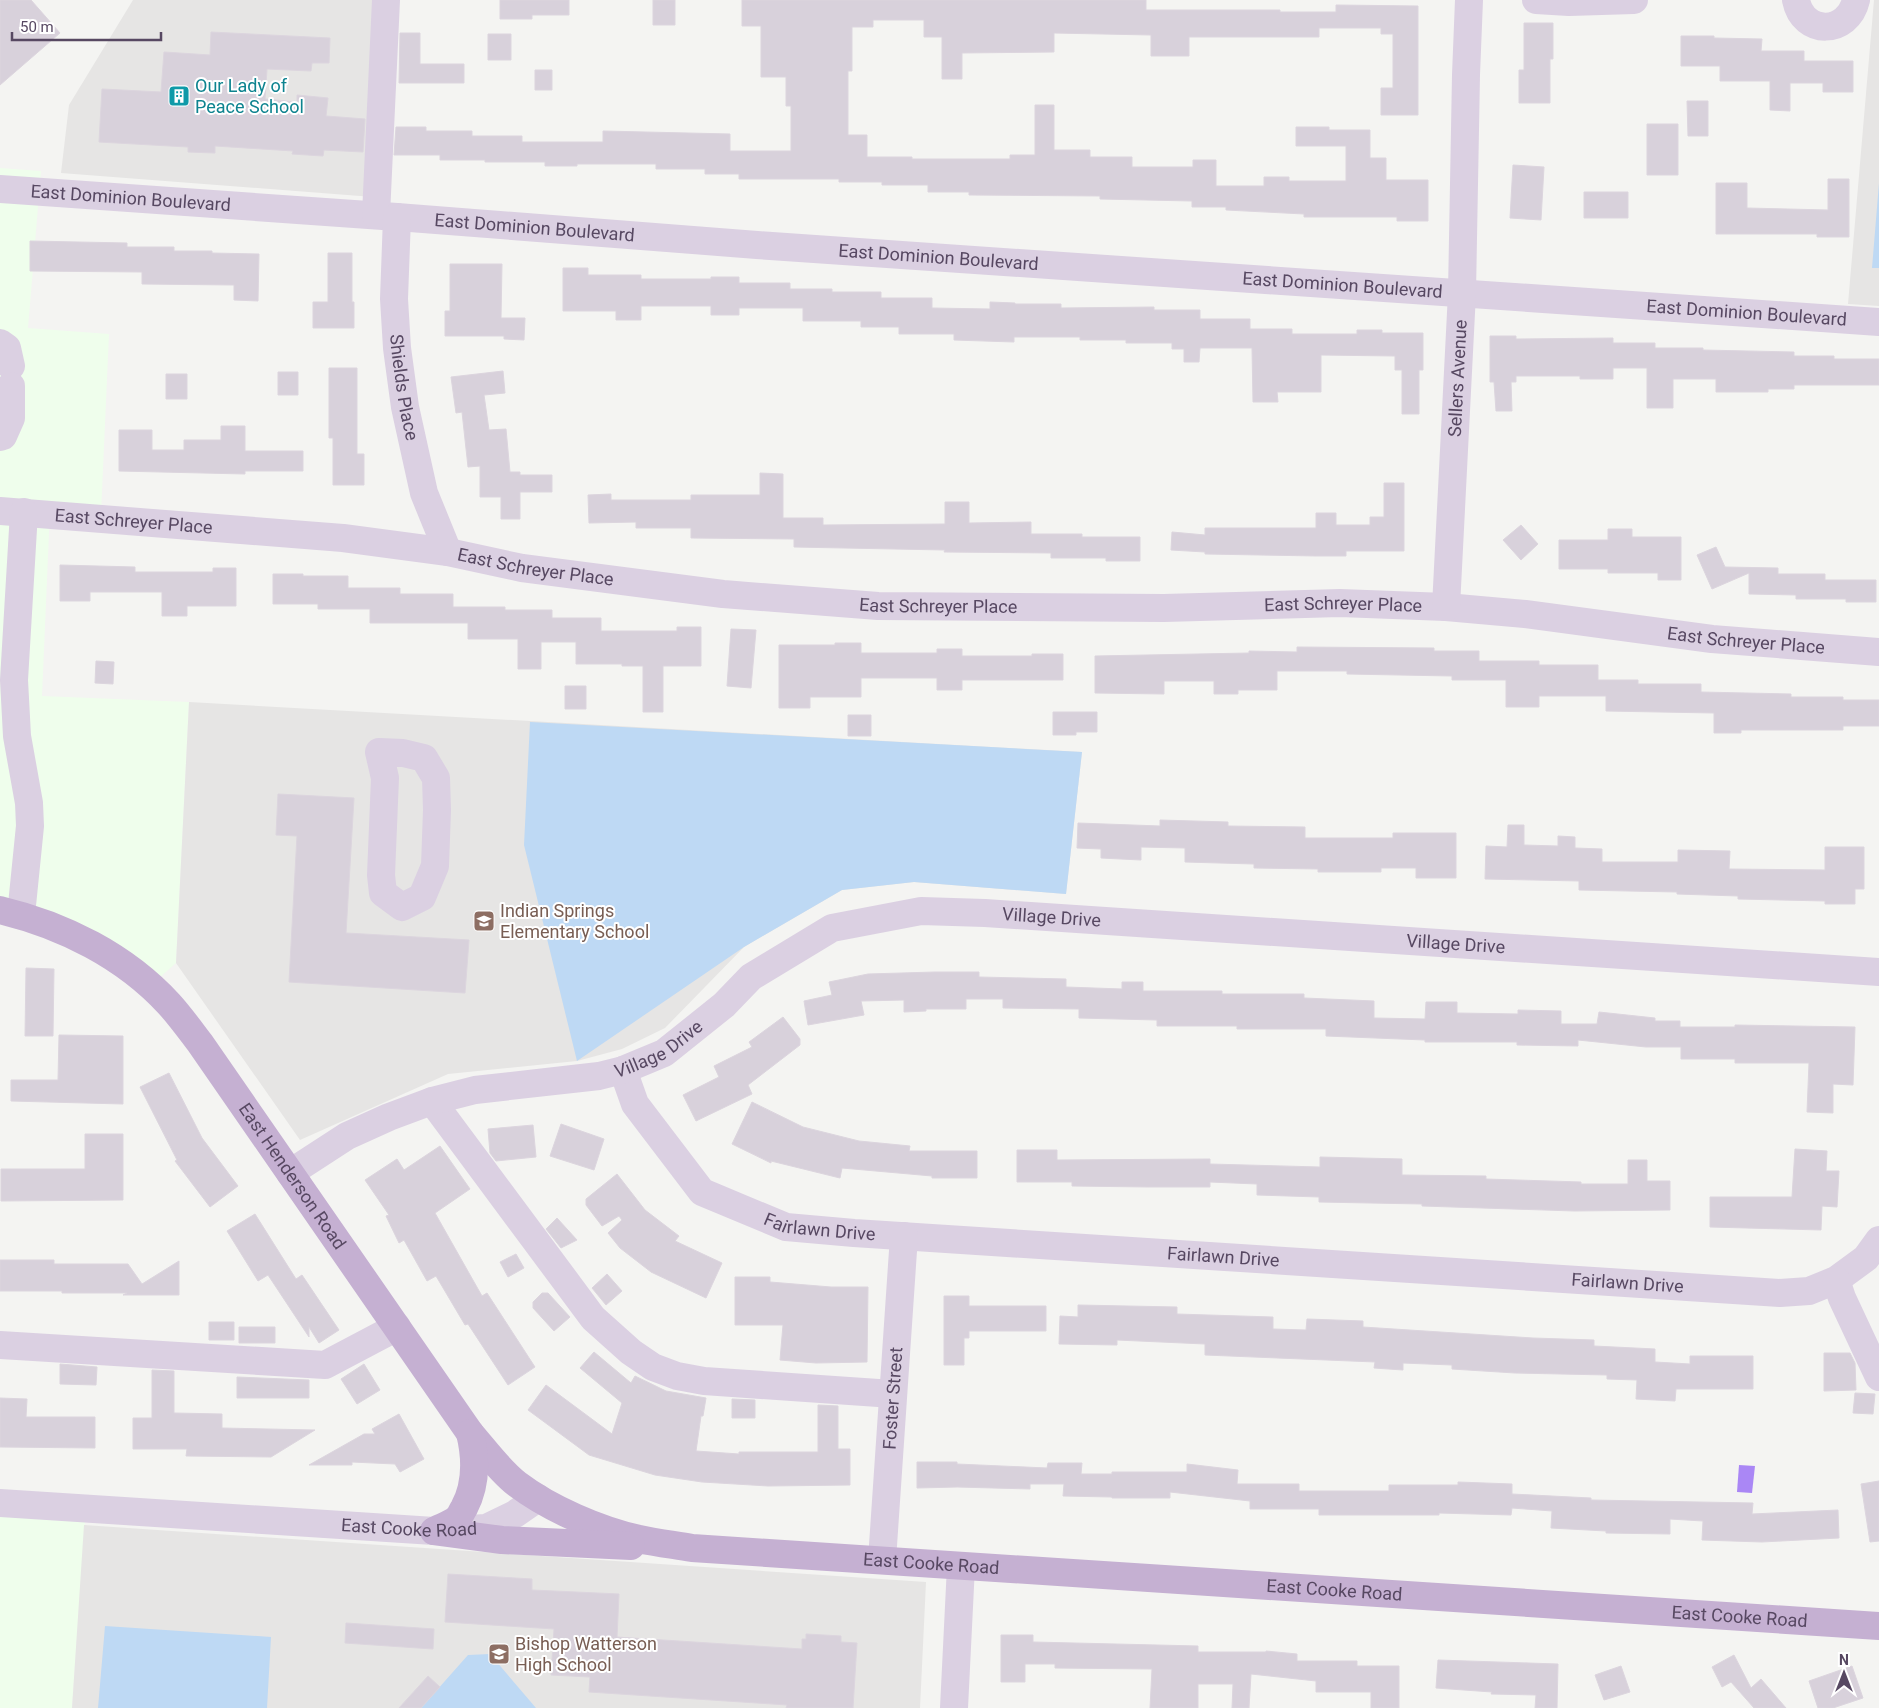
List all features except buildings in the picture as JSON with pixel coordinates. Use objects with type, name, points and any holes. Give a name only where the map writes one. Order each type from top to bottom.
[{"type":"main road","name":"East Henderson Road","points":[[11,913],[50,925],[111,956],[144,980],[170,1004],[200,1043],[470,1433],[500,1468],[517,1484],[538,1498]]},
{"type":"main road","points":[[434,1531],[458,1518],[473,1486],[474,1450],[470,1433]]},
{"type":"main road","name":"East Cooke Road","points":[[538,1498],[587,1523],[639,1539],[692,1548],[1879,1626]]},
{"type":"main road","points":[[434,1531],[502,1540],[547,1543],[692,1548]]},
{"type":"street","name":"Shields Place","points":[[386,0],[386,216],[397,348],[405,407],[424,493],[448,552]]},
{"type":"street","name":"Sellers Avenue","points":[[1446,607],[1462,293],[1469,0]]},
{"type":"street","points":[[1536,0],[1569,2],[1634,0]]},
{"type":"street","points":[[1796,0],[1802,16],[1819,26],[1829,27],[1847,18],[1853,10],[1856,0]]},
{"type":"street","name":"East Dominion Boulevard","points":[[0,189],[1879,322]]},
{"type":"street","points":[[0,437],[3,436],[11,418],[7,365]]},
{"type":"street","points":[[11,913],[30,835],[29,803],[18,736],[9,596],[12,512]]},
{"type":"street","name":"East Schreyer Place","points":[[12,512],[343,538],[448,552],[522,568],[723,594],[878,606],[1164,608],[1340,603],[1446,607],[1525,614],[1712,639],[1879,652]]},
{"type":"street","points":[[379,752],[403,753],[424,758],[436,778],[436,866],[422,897],[402,907],[382,893],[385,778],[379,752]]},
{"type":"street","name":"Village Drive","points":[[290,1173],[347,1136],[389,1117],[432,1101],[475,1090],[571,1080],[623,1070],[664,1053],[724,1005],[751,977],[832,928],[921,911],[1004,914],[1879,972]]},
{"type":"street","name":"Fairlawn Drive","points":[[623,1070],[635,1104],[702,1192],[786,1227],[1756,1292],[1809,1291],[1836,1280],[1866,1258],[1879,1240]]},
{"type":"street","points":[[432,1101],[593,1318],[631,1352],[653,1367],[677,1376],[704,1381],[893,1394]]},
{"type":"street","name":"Foster Street","points":[[882,1560],[904,1236]]},
{"type":"street","points":[[1836,1280],[1842,1298],[1879,1377]]},
{"type":"street","points":[[0,1345],[324,1365],[397,1327]]},
{"type":"street","name":"East Cooke Road","points":[[0,1503],[434,1531],[486,1528],[515,1514],[538,1498]]},
{"type":"street","points":[[954,1708],[961,1566]]},
{"type":"shaded area","points":[[133,0],[381,0],[373,197],[61,173],[69,105]]},
{"type":"shaded area","points":[[1874,0],[1879,0],[1879,306],[1848,304]]},
{"type":"shaded area","points":[[0,168],[41,171],[28,328],[109,334],[101,514],[50,510],[42,696],[189,702],[176,963],[157,980],[0,902]]},
{"type":"shaded area","points":[[1879,183],[1879,268],[1872,268]]},
{"type":"shaded area","name":"Indian Springs Elementary School","points":[[189,702],[1082,752],[1066,894],[914,882],[842,890],[744,947],[665,1028],[622,1049],[577,1061],[448,1074],[300,1140],[176,963]]},
{"type":"shaded area","points":[[530,722],[1082,752],[1066,894],[914,882],[842,890],[744,947],[577,1061],[524,845]]},
{"type":"shaded area","points":[[1739,1465],[1755,1466],[1752,1493],[1737,1492]]},
{"type":"shaded area","points":[[0,1501],[86,1507],[72,1708],[0,1708]]},
{"type":"shaded area","name":"Bishop Watterson High School","points":[[84,1525],[926,1582],[920,1708],[72,1708]]},
{"type":"shaded area","points":[[105,1626],[271,1637],[267,1708],[98,1708]]},
{"type":"shaded area","points":[[490,1654],[536,1708],[421,1708],[468,1655]]},
{"type":"place","name":"Our Lady of Peace School","points":[[179,96]]},
{"type":"place","name":"Indian Springs Elementary School","points":[[484,921]]},
{"type":"place","name":"Bishop Watterson High School","points":[[499,1654]]}]
